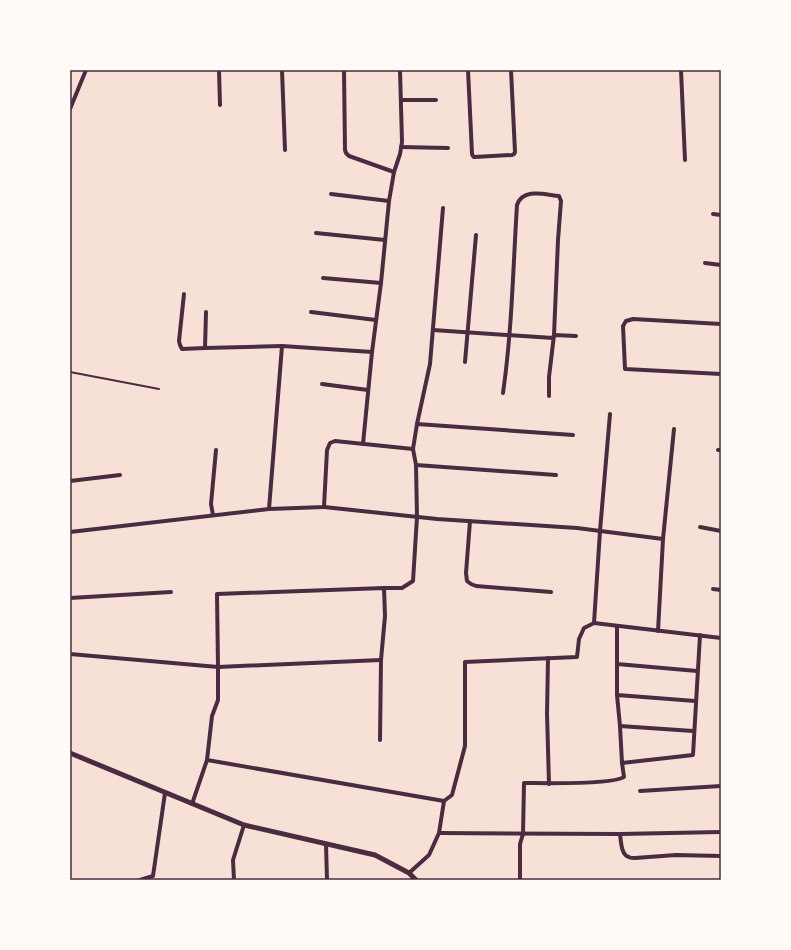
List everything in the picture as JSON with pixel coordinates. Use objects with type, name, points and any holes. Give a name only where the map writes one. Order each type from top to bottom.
[{"type":"street","points":[[70,109],[86,70]]},
{"type":"street","points":[[219,70],[220,105]]},
{"type":"street","points":[[282,70],[284,150]]},
{"type":"street","points":[[344,70],[346,153],[349,156],[394,172]]},
{"type":"street","points":[[362,444],[389,201],[394,172],[401,147],[400,70]]},
{"type":"street","points":[[468,70],[472,154],[474,157],[512,155],[515,152],[512,70]]},
{"type":"street","points":[[681,70],[685,160]]},
{"type":"street","points":[[400,100],[436,100]]},
{"type":"street","points":[[401,147],[448,148]]},
{"type":"street","points":[[503,394],[510,336],[518,205],[521,198],[531,193],[560,196],[562,204],[558,240],[554,335],[549,377],[549,396]]},
{"type":"street","points":[[331,194],[389,201]]},
{"type":"street","points":[[192,804],[208,760],[212,716],[218,700],[217,594],[402,588],[413,582],[416,517],[416,465],[413,448],[430,364],[443,208]]},
{"type":"street","points":[[713,214],[721,214]]},
{"type":"street","points":[[316,233],[385,240]]},
{"type":"street","points":[[465,362],[476,235]]},
{"type":"street","points":[[705,263],[721,265]]},
{"type":"street","points":[[323,278],[381,283]]},
{"type":"street","points":[[184,294],[179,341],[182,349],[282,346],[372,352]]},
{"type":"street","points":[[205,348],[206,312]]},
{"type":"street","points":[[311,312],[376,320]]},
{"type":"street","points":[[721,324],[633,319],[626,321],[623,326],[625,368],[721,374]]},
{"type":"street","points":[[433,330],[553,338],[554,335],[576,336]]},
{"type":"street","points":[[269,509],[282,346]]},
{"type":"street","points":[[322,384],[368,390]]},
{"type":"street","points":[[594,623],[610,414]]},
{"type":"street","points":[[417,424],[573,434]]},
{"type":"street","points":[[658,631],[663,539],[674,429]]},
{"type":"street","points":[[324,507],[327,450],[330,444],[335,441],[413,448]]},
{"type":"street","points":[[213,515],[211,504],[216,450]]},
{"type":"street","points":[[416,465],[556,475]]},
{"type":"street","points":[[70,481],[120,475]]},
{"type":"street","points":[[70,532],[269,509],[324,507],[416,517],[578,528],[663,539]]},
{"type":"street","points":[[470,521],[466,573],[467,581],[476,586],[551,592]]},
{"type":"street","points":[[700,527],[721,531]]},
{"type":"street","points":[[380,740],[381,660],[385,616],[384,588]]},
{"type":"street","points":[[713,589],[721,590]]},
{"type":"street","points":[[70,598],[171,592]]},
{"type":"street","points":[[409,873],[429,855],[440,833],[444,801],[452,795],[465,746],[465,662],[578,657],[579,639],[584,628],[594,623],[721,638]]},
{"type":"street","points":[[520,880],[520,844],[523,834],[524,783],[548,784],[605,782],[620,780],[624,777],[617,695],[617,626]]},
{"type":"street","points":[[622,763],[692,755],[700,635]]},
{"type":"street","points":[[70,654],[218,668],[381,660]]},
{"type":"street","points":[[548,658],[548,784]]},
{"type":"street","points":[[617,664],[697,671]]},
{"type":"street","points":[[617,695],[696,701]]},
{"type":"street","points":[[620,726],[693,731]]},
{"type":"street","points":[[70,753],[244,825],[376,855],[409,873],[416,880]]},
{"type":"street","points":[[208,760],[444,801]]},
{"type":"street","points":[[640,791],[721,786]]},
{"type":"street","points":[[140,880],[153,876],[165,792]]},
{"type":"street","points":[[234,880],[233,860],[244,825]]},
{"type":"street","points":[[440,833],[620,834],[721,832]]},
{"type":"street","points":[[620,834],[623,850],[625,855],[629,858],[676,855],[721,856]]},
{"type":"street","points":[[326,844],[327,880]]},
{"type":"lane","points":[[70,372],[159,389]]}]
